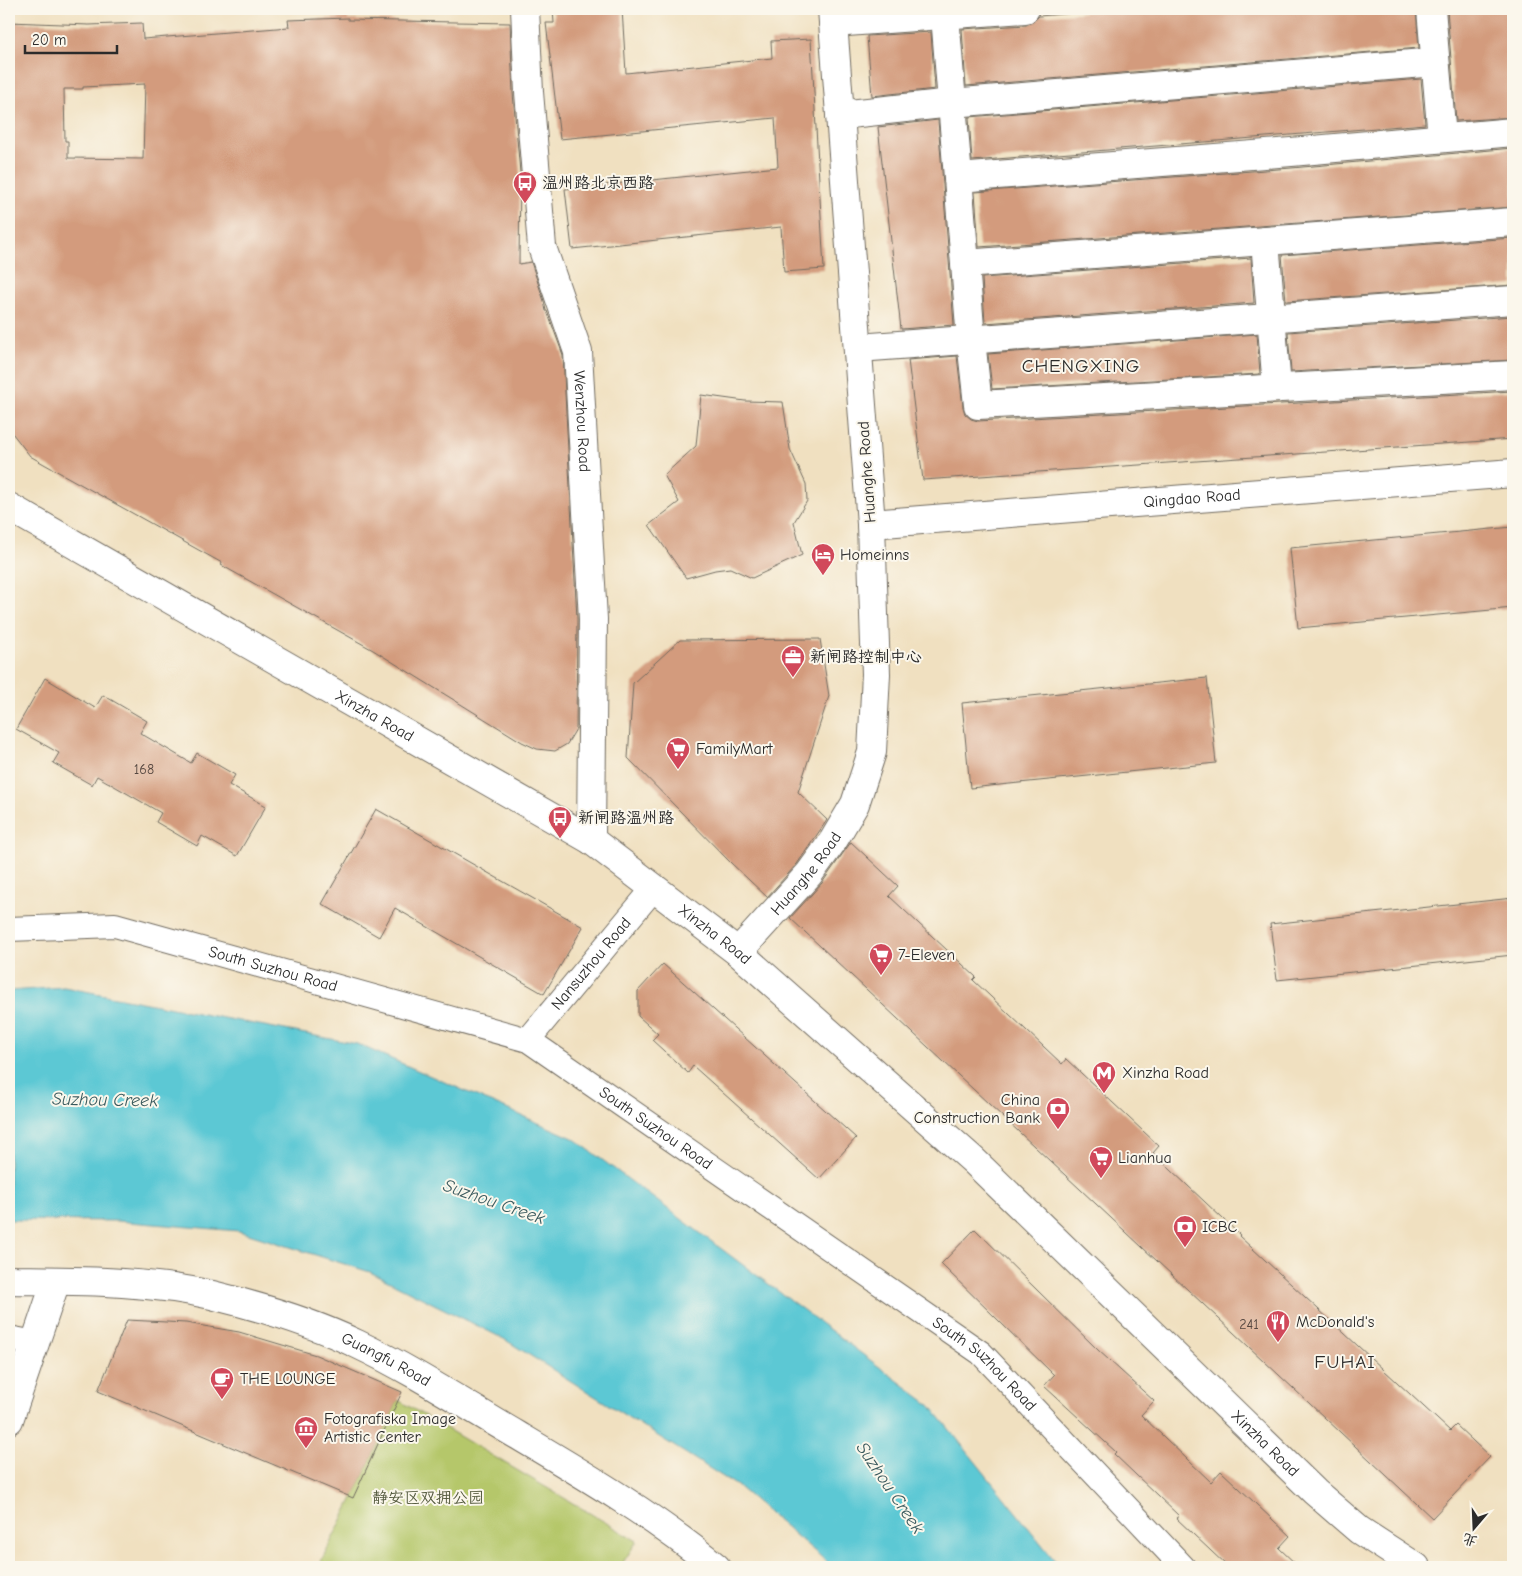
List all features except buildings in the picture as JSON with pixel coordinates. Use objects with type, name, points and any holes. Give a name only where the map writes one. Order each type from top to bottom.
[{"type":"street","name":"Wenzhou Road","points":[[524,9],[542,247],[578,352],[593,619],[591,840]]},
{"type":"street","points":[[833,16],[946,15],[1025,9]]},
{"type":"street","points":[[1431,9],[1442,138]]},
{"type":"street","points":[[946,15],[971,340],[978,405],[1513,375]]},
{"type":"street","name":"Huanghe Road","points":[[738,952],[809,874],[833,841],[855,804],[872,752],[876,674],[871,524],[833,16]]},
{"type":"street","points":[[840,115],[952,103],[1435,62]]},
{"type":"street","points":[[958,178],[1290,152],[1513,132]]},
{"type":"street","points":[[965,264],[1513,222]]},
{"type":"street","points":[[1265,241],[1277,388]]},
{"type":"street","points":[[858,348],[1513,300]]},
{"type":"street","name":"Qingdao Road","points":[[871,524],[1513,472]]},
{"type":"street","name":"Xinzha Road","points":[[9,507],[591,840],[738,952],[974,1161],[1315,1492],[1359,1530],[1409,1566]]},
{"type":"street","name":"Nansuzhou Road","points":[[528,1040],[654,888]]},
{"type":"street","name":"South Suzhou Road","points":[[9,929],[115,925],[528,1040],[981,1353],[1183,1567]]},
{"type":"street","name":"Guangfu Road","points":[[9,1280],[139,1284],[175,1288],[211,1295],[317,1327],[398,1364],[610,1490],[678,1537],[716,1567]]},
{"type":"street","points":[[9,1420],[22,1341],[56,1281]]},
{"type":"green space","name":"静安区双拥公园","points":[[398,1400],[637,1541],[620,1567],[318,1567],[353,1498]]},
{"type":"water","name":"Suzhou Creek","points":[[64,987],[357,1044],[573,1138],[929,1404],[1060,1567],[833,1567],[739,1487],[504,1339],[370,1272],[239,1231],[117,1221],[9,1220],[9,991]]},
{"type":"place","name":"温州路北京西路","points":[[525,204]]},
{"type":"place","name":"Homeinns","points":[[823,576]]},
{"type":"place","name":"新闸路控制中心","points":[[793,678]]},
{"type":"place","name":"FamilyMart","points":[[678,770]]},
{"type":"place","name":"新闸路温州路","points":[[560,839]]},
{"type":"place","name":"7-Eleven","points":[[881,976]]},
{"type":"place","name":"Xinzha Road","points":[[1104,1094]]},
{"type":"place","name":"China Construction Bank","points":[[1058,1130]]},
{"type":"place","name":"Lianhua","points":[[1101,1179]]},
{"type":"place","name":"ICBC","points":[[1185,1248]]},
{"type":"place","name":"McDonald's","points":[[1278,1343]]},
{"type":"place","name":"THE LOUNGE","points":[[222,1400]]},
{"type":"place","name":"Fotografiska Image Artistic Center","points":[[306,1449]]},
{"type":"district","name":"CHENGXING","points":[[1081,366]]},
{"type":"district","name":"FUHAI","points":[[1345,1362]]}]
